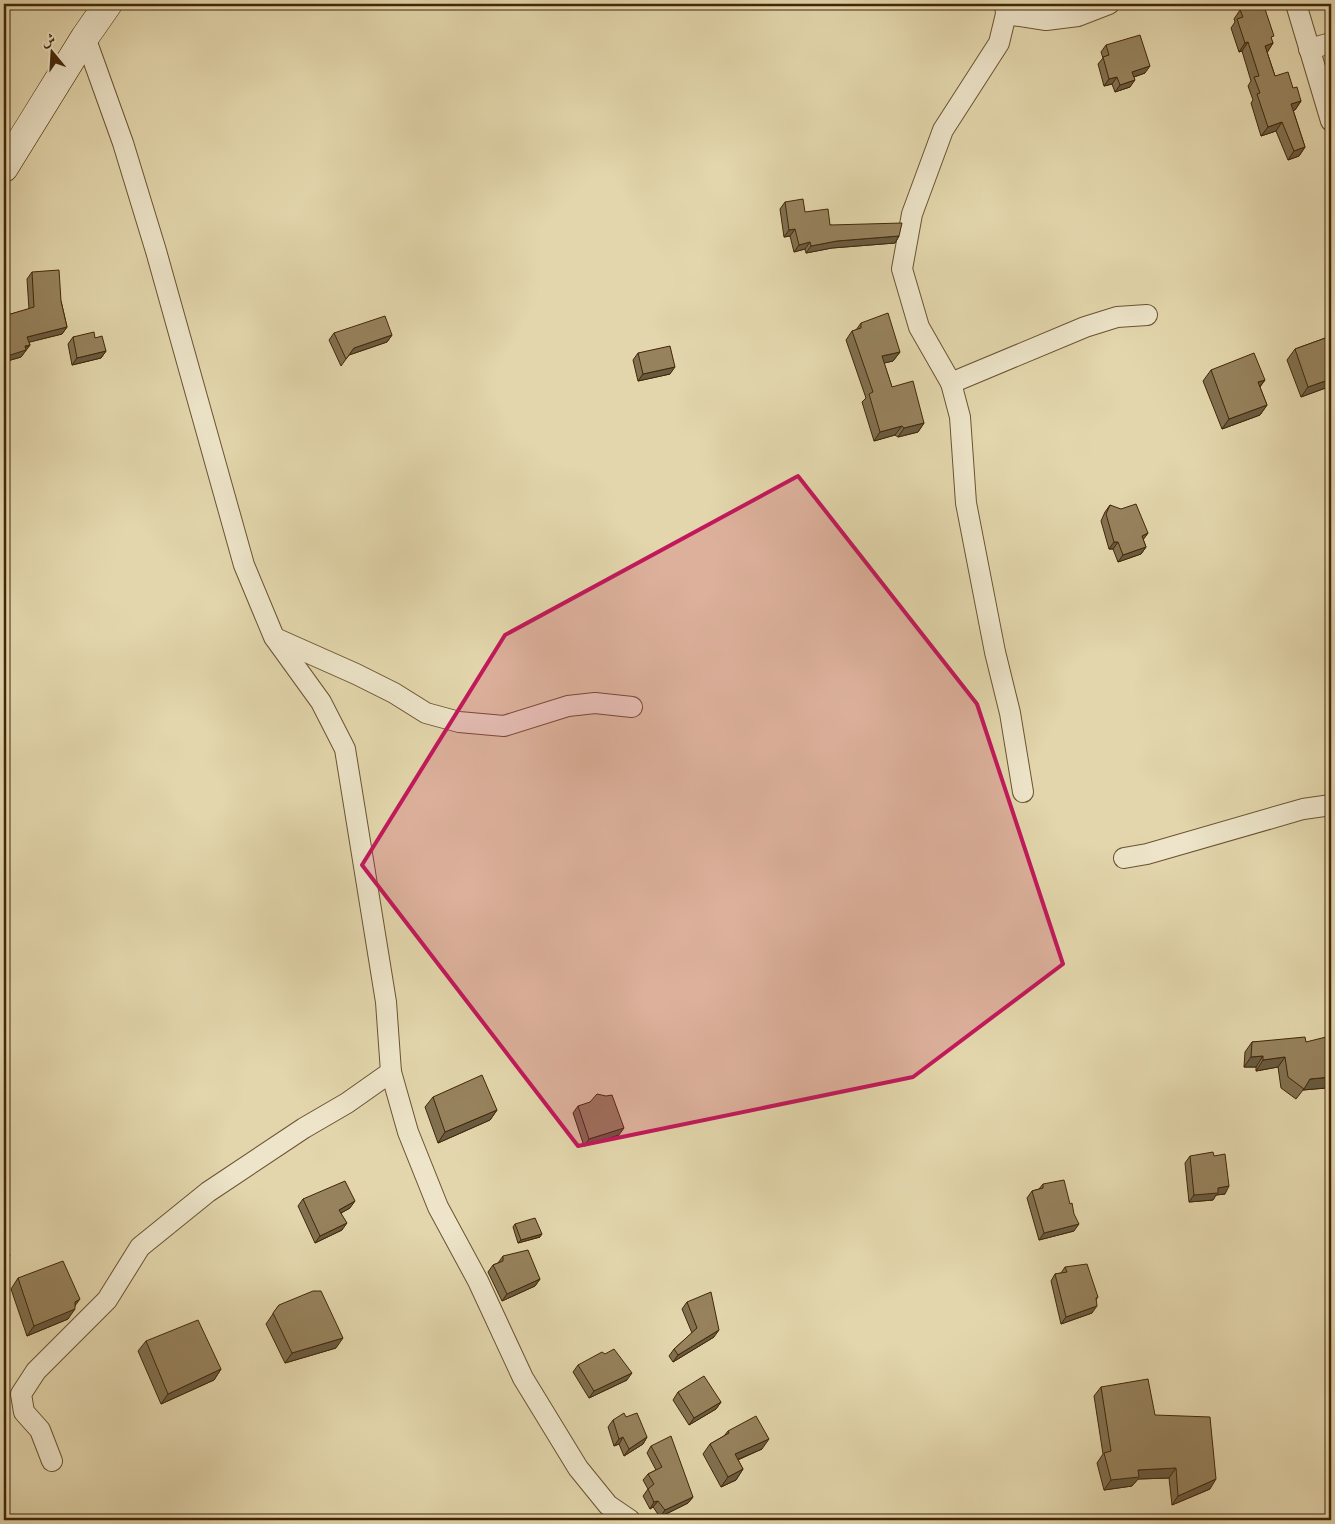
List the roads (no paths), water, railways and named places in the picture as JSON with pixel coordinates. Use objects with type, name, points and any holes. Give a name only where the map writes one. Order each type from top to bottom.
[{"type":"street","points":[[4,168],[108,4]]},
{"type":"street","points":[[1023,792],[1010,712],[995,652],[966,503],[960,417],[951,384],[918,327],[902,269],[912,214],[943,130],[999,43],[1005,9],[1046,20],[1078,16],[1109,4]]},
{"type":"street","points":[[1296,4],[1331,121]]},
{"type":"street","points":[[85,38],[123,143],[156,251],[244,565],[274,637],[321,702],[345,749],[386,1002],[391,1072],[408,1132],[438,1207],[478,1281],[523,1378],[578,1468],[608,1505],[630,1520]]},
{"type":"street","points":[[1309,49],[1331,43]]},
{"type":"street","points":[[951,384],[1085,327],[1117,317],[1146,315]]},
{"type":"street","points":[[274,637],[356,674],[394,693],[426,713],[459,722],[504,726],[568,706],[595,703],[632,707]]},
{"type":"street","points":[[1124,858],[1147,854],[1303,809],[1331,805]]},
{"type":"street","points":[[52,1461],[40,1430],[24,1412],[21,1394],[36,1370],[108,1300],[140,1247],[208,1192],[304,1128],[347,1103],[391,1072]]}]
